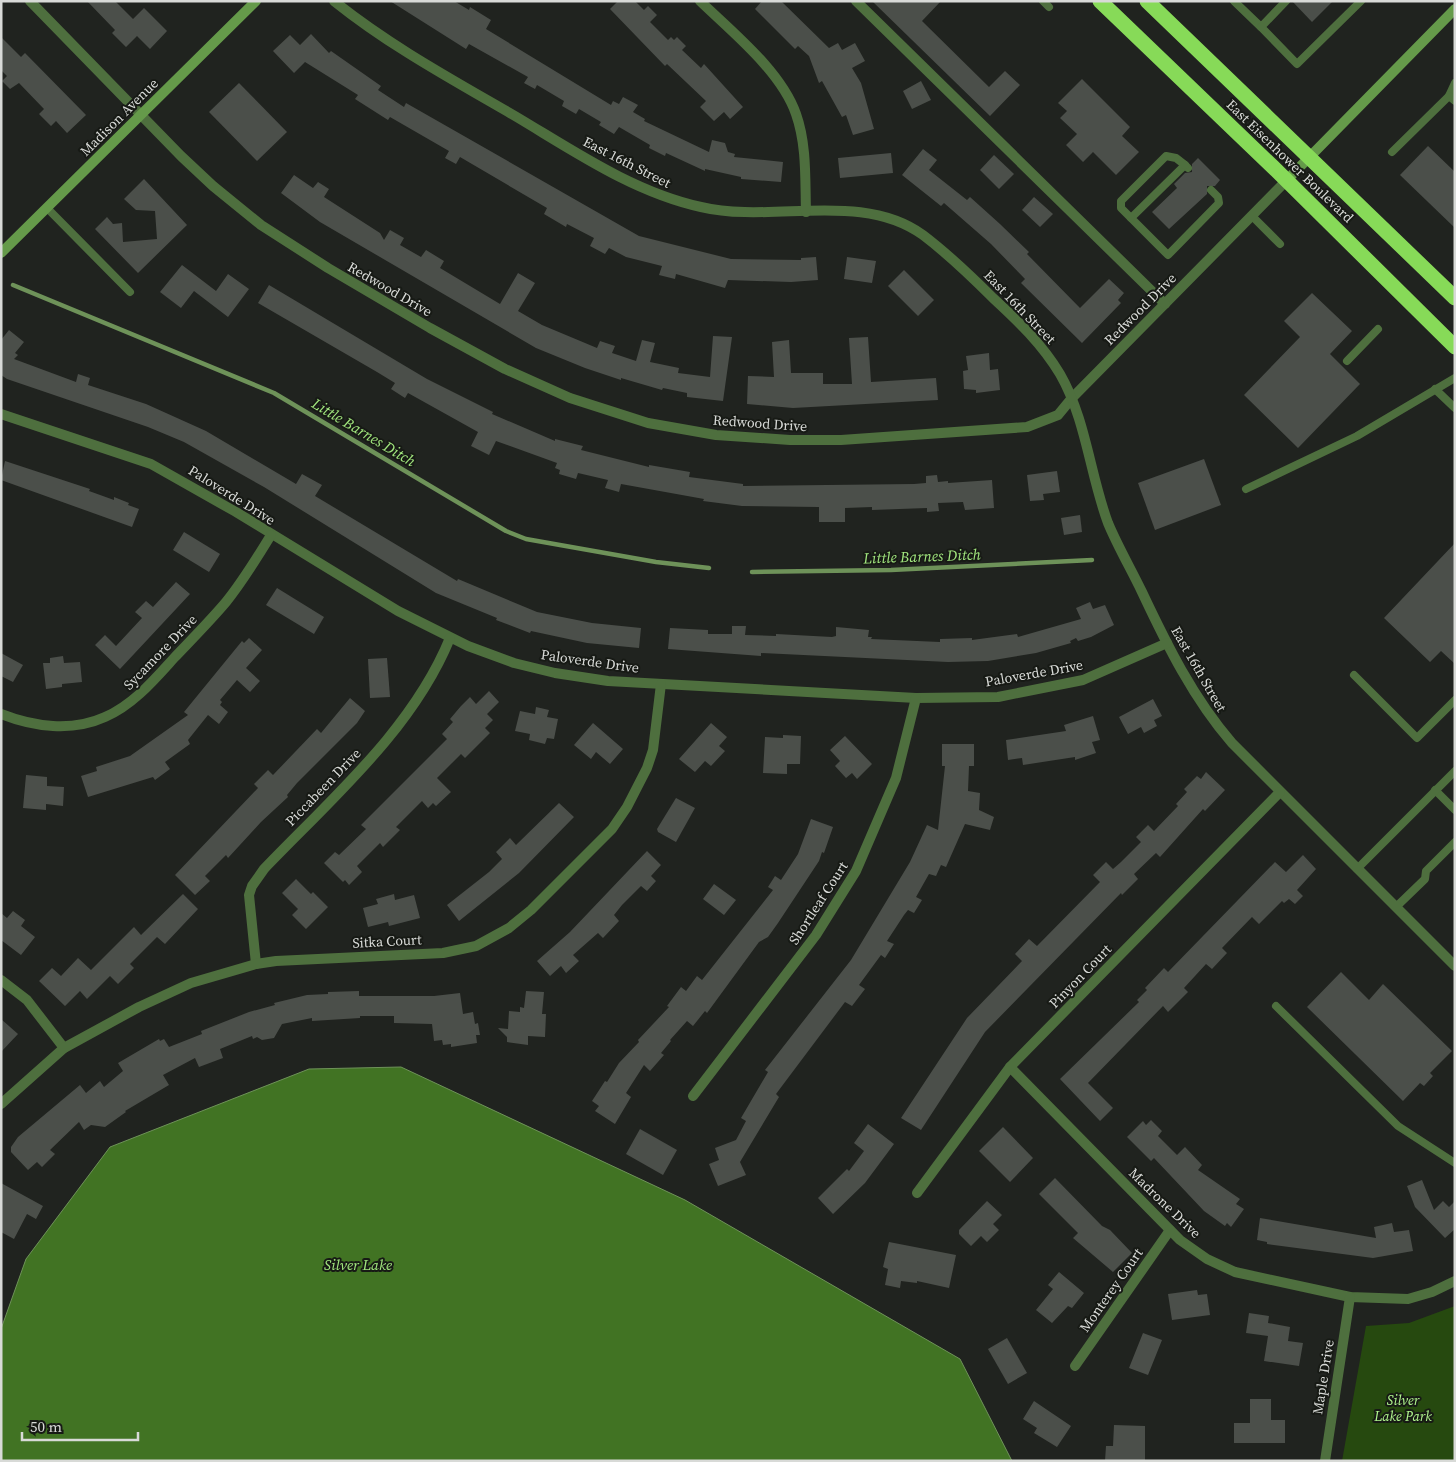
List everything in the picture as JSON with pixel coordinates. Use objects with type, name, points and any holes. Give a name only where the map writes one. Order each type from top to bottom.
[{"type":"highway","name":"East Eisenhower Boulevard","points":[[1100,1],[1287,180],[1455,347]]},
{"type":"highway","name":"East Eisenhower Boulevard","points":[[1147,1],[1455,298]]},
{"type":"main road","name":"Madison Avenue","points":[[1,253],[256,1]]},
{"type":"main road","name":"Redwood Drive","points":[[1287,180],[1455,9]]},
{"type":"street","name":"Redwood Drive","points":[[30,1],[213,186],[261,225],[328,268],[505,370],[570,398],[648,423],[716,435],[790,440],[981,432],[1028,427],[1058,415],[1072,398],[1287,180]]},
{"type":"street","name":"East 16th Street","points":[[334,1],[363,25],[399,49],[610,172],[656,195],[704,208],[754,214],[856,211],[883,215],[904,223],[922,234],[955,261],[1025,328],[1048,356],[1072,398],[1108,523],[1167,644],[1212,720],[1280,792],[1455,966]]},
{"type":"street","points":[[700,1],[772,73],[796,113],[805,169],[806,212]]},
{"type":"street","points":[[856,1],[1165,304]]},
{"type":"street","name":"Paloverde Drive","points":[[1,414],[151,464],[220,502],[271,535],[398,611],[450,638],[514,663],[555,673],[608,681],[916,698],[998,697],[1083,680],[1167,644]]},
{"type":"street","name":"Sycamore Drive","points":[[1,714],[20,722],[48,727],[77,724],[105,718],[127,705],[151,683],[226,602],[271,535]]},
{"type":"street","name":"Piccabeen Drive","points":[[256,964],[249,908],[252,886],[264,869],[397,730],[433,677],[450,638]]},
{"type":"street","name":"Sitka Court","points":[[1,1104],[64,1048],[139,1007],[191,983],[256,964],[296,960],[443,953],[476,946],[510,928],[531,910],[612,829],[627,807],[644,775],[653,750],[662,684]]},
{"type":"street","name":"Shortleaf Court","points":[[693,1096],[816,935],[856,871],[896,778],[916,698]]},
{"type":"street","name":"Pinyon Court","points":[[917,1193],[1010,1067],[1280,792]]},
{"type":"street","points":[[1,980],[27,1000],[64,1048]]},
{"type":"street","name":"Madrone Drive","points":[[1010,1067],[1170,1230],[1207,1259],[1235,1272],[1350,1297],[1408,1299],[1432,1292],[1455,1281]]},
{"type":"street","name":"Monterey Court","points":[[1074,1366],[1170,1230]]},
{"type":"street","name":"Maple Drive","points":[[1325,1461],[1350,1297]]},
{"type":"lane","points":[[1234,1],[1297,64],[1360,1]]},
{"type":"lane","points":[[1260,27],[1286,1]]},
{"type":"lane","points":[[1392,152],[1452,98],[1455,83]]},
{"type":"lane","points":[[1131,218],[1186,166],[1176,158],[1166,156],[1121,201],[1121,208],[1131,218],[1168,255],[1219,203],[1218,197],[1211,190]]},
{"type":"lane","points":[[47,208],[130,292]]},
{"type":"lane","points":[[1252,216],[1280,244]]},
{"type":"lane","points":[[1347,361],[1378,329]]},
{"type":"lane","points":[[1246,489],[1357,436],[1455,378]]},
{"type":"lane","points":[[1435,389],[1455,408]]},
{"type":"lane","points":[[1354,675],[1417,738],[1455,700]]},
{"type":"lane","points":[[1357,868],[1455,771]]},
{"type":"lane","points":[[1435,790],[1455,810]]},
{"type":"lane","points":[[1396,907],[1425,878],[1426,870],[1455,842]]},
{"type":"lane","points":[[1276,1006],[1398,1126],[1455,1163]]},
{"type":"green space","name":"Silver Lake Park","points":[[1455,1306],[1455,1461],[1342,1461],[1366,1326],[1409,1323]]},
{"type":"water","name":"Silver Lake","points":[[401,1067],[685,1200],[960,1359],[1012,1461],[1,1461],[1,1329],[26,1259],[110,1147],[309,1069]]},
{"type":"building","points":[[87,1],[115,1],[133,19],[144,8],[167,31],[150,49],[137,36],[126,47],[112,33],[115,30]]},
{"type":"building","points":[[390,1],[454,1],[469,10],[470,7],[491,20],[486,29],[611,105],[613,101],[619,104],[623,97],[638,105],[633,112],[645,119],[644,121],[709,152],[712,140],[725,143],[728,152],[735,154],[734,157],[783,162],[781,182],[741,179],[741,177],[705,169],[705,171],[666,153],[665,156],[649,148],[650,145],[619,127],[614,134],[599,125],[601,122],[579,109],[576,114],[562,106],[564,101],[537,85],[535,89],[524,83],[528,77],[469,44],[466,49]]},
{"type":"building","points":[[618,1],[635,1],[644,10],[648,6],[657,15],[650,22],[668,40],[671,37],[674,40],[677,37],[686,46],[682,50],[701,68],[704,64],[743,107],[730,119],[724,112],[714,121],[700,107],[706,101],[667,64],[665,66],[610,9]]},
{"type":"building","points":[[762,1],[781,1],[829,48],[838,43],[842,50],[855,43],[865,61],[852,68],[861,83],[874,129],[853,135],[846,115],[842,117],[822,81],[819,83],[809,56],[798,46],[795,49],[755,9]]},
{"type":"building","points":[[872,1],[941,1],[922,21],[989,87],[1005,71],[1020,85],[990,116]]},
{"type":"building","points":[[1292,1],[1333,1],[1312,22]]},
{"type":"building","points":[[311,34],[329,53],[331,51],[381,86],[378,90],[404,107],[406,103],[639,236],[731,259],[801,260],[801,258],[816,257],[818,280],[791,282],[728,280],[725,288],[676,274],[675,279],[659,275],[662,266],[626,257],[609,248],[605,254],[590,246],[594,238],[567,224],[566,227],[544,214],[547,208],[460,157],[456,164],[445,158],[449,151],[390,117],[388,120],[355,99],[358,95],[305,62],[294,73],[273,51],[290,35],[300,45]]},
{"type":"building","points":[[1,37],[21,57],[25,53],[86,115],[67,133],[56,121],[51,126],[39,114],[44,109],[19,83],[10,89],[2,81],[7,76],[1,70]]},
{"type":"building","points":[[1082,79],[1130,127],[1122,136],[1139,152],[1116,175],[1093,152],[1083,162],[1066,145],[1077,134],[1060,118],[1067,111],[1058,103]]},
{"type":"building","points":[[921,81],[931,100],[912,109],[903,91]]},
{"type":"building","points":[[239,83],[287,132],[257,161],[209,112]]},
{"type":"building","points":[[1428,146],[1455,172],[1455,228],[1400,175]]},
{"type":"building","points":[[923,149],[937,160],[929,170],[967,200],[970,197],[1000,224],[1029,252],[1027,254],[1080,308],[1109,279],[1124,293],[1118,300],[1121,303],[1082,343],[1021,283],[1025,279],[991,244],[944,203],[941,206],[902,175]]},
{"type":"building","points":[[891,153],[893,173],[840,178],[838,158]]},
{"type":"building","points":[[994,155],[1014,174],[999,189],[980,170]]},
{"type":"building","points":[[1198,158],[1220,180],[1215,186],[1207,186],[1207,194],[1169,229],[1152,212],[1177,188],[1174,184],[1185,173],[1192,172],[1192,164]]},
{"type":"building","points":[[294,175],[313,188],[318,182],[329,189],[324,197],[380,233],[384,240],[390,230],[404,238],[400,245],[421,257],[426,250],[444,261],[440,268],[500,304],[518,273],[535,283],[518,311],[542,325],[597,348],[600,341],[615,346],[612,353],[636,361],[642,340],[655,343],[650,362],[679,368],[678,373],[710,377],[713,336],[732,337],[723,401],[687,397],[687,393],[663,388],[662,390],[621,378],[621,380],[536,348],[320,222],[281,193]]},
{"type":"building","points":[[144,179],[187,225],[138,273],[95,229],[107,217],[113,224],[122,223],[123,242],[157,239],[155,211],[136,210],[124,199]]},
{"type":"building","points":[[1034,197],[1053,214],[1040,227],[1022,210]]},
{"type":"building","points":[[847,257],[876,261],[872,283],[844,279]]},
{"type":"building","points":[[182,265],[216,291],[228,274],[249,289],[228,317],[194,291],[181,308],[160,292]]},
{"type":"building","points":[[904,270],[934,300],[918,316],[888,286]]},
{"type":"building","points":[[269,285],[427,379],[493,412],[492,414],[555,441],[555,439],[583,446],[581,450],[649,467],[649,465],[690,472],[689,477],[743,484],[743,486],[914,484],[926,483],[926,476],[937,475],[938,482],[948,481],[948,483],[992,480],[994,508],[965,510],[963,502],[938,503],[939,511],[927,512],[927,508],[872,510],[872,507],[845,508],[845,522],[819,522],[819,507],[742,506],[703,501],[704,499],[621,484],[619,492],[605,488],[608,480],[578,473],[576,479],[559,474],[560,470],[555,468],[557,463],[496,441],[489,455],[471,446],[478,432],[408,393],[405,398],[391,389],[395,383],[258,303]]},
{"type":"building","points":[[1312,293],[1352,331],[1330,354],[1360,384],[1298,448],[1244,395],[1300,337],[1284,321]]},
{"type":"building","points":[[9,330],[24,342],[15,353],[18,355],[14,359],[76,382],[78,374],[90,378],[88,385],[146,404],[206,431],[296,484],[302,474],[322,485],[315,496],[457,581],[458,579],[537,612],[592,623],[641,628],[639,648],[587,643],[531,631],[530,633],[496,620],[497,618],[436,593],[264,487],[184,442],[148,427],[7,379],[1,375],[1,340]]},
{"type":"building","points":[[868,337],[871,382],[936,378],[938,400],[793,408],[747,404],[748,376],[774,377],[772,342],[789,340],[791,373],[823,373],[823,384],[852,384],[849,338]]},
{"type":"building","points":[[989,353],[990,370],[998,369],[1000,390],[976,393],[976,390],[964,389],[963,371],[968,370],[966,356]]},
{"type":"building","points":[[1204,459],[1221,505],[1155,530],[1138,483]]},
{"type":"building","points":[[5,461],[90,489],[89,491],[114,500],[114,497],[129,503],[128,505],[139,509],[132,527],[1,480]]},
{"type":"building","points":[[1057,471],[1060,492],[1043,494],[1044,500],[1030,501],[1027,475]]},
{"type":"building","points":[[1080,515],[1082,532],[1064,535],[1061,518]]},
{"type":"building","points":[[184,532],[220,554],[209,572],[173,550]]},
{"type":"building","points":[[1455,543],[1455,664],[1441,651],[1430,662],[1384,618]]},
{"type":"building","points":[[176,582],[190,594],[120,669],[95,645],[105,635],[116,646],[142,618],[135,612],[146,601],[153,607]]},
{"type":"building","points":[[277,588],[324,617],[314,634],[266,605]]},
{"type":"building","points":[[1090,602],[1093,609],[1105,605],[1114,625],[1091,637],[1078,641],[1076,638],[1070,641],[1071,643],[1036,653],[988,661],[948,662],[761,653],[761,656],[668,649],[670,628],[708,630],[708,634],[732,634],[732,626],[746,626],[745,635],[776,636],[776,634],[832,637],[836,636],[836,627],[869,630],[868,637],[872,637],[871,639],[940,642],[940,639],[972,638],[972,640],[1017,634],[1018,637],[1081,619],[1076,608]]},
{"type":"building","points":[[249,638],[262,650],[246,668],[260,681],[250,692],[237,680],[220,700],[222,702],[220,705],[228,712],[219,724],[208,715],[188,740],[190,744],[165,762],[170,769],[155,780],[153,777],[88,797],[81,776],[97,771],[96,767],[130,756],[188,715],[184,712],[242,641],[244,643]]},
{"type":"building","points":[[1,653],[23,665],[13,682],[1,676]]},
{"type":"building","points":[[63,656],[64,663],[80,662],[82,682],[62,684],[62,687],[46,689],[43,663],[50,663],[50,658]]},
{"type":"building","points":[[387,658],[390,697],[370,698],[368,659]]},
{"type":"building","points":[[489,691],[499,702],[487,714],[493,720],[485,728],[490,733],[465,758],[461,754],[437,778],[451,792],[436,806],[433,803],[428,808],[422,801],[396,827],[400,830],[383,847],[380,843],[357,866],[362,872],[349,885],[345,880],[343,882],[324,863],[335,852],[339,855],[366,829],[361,825],[447,739],[442,734],[453,722],[450,719],[461,706],[470,697],[476,704]]},
{"type":"building","points":[[350,698],[365,711],[357,723],[297,783],[287,795],[288,797],[261,822],[228,858],[226,855],[205,876],[210,881],[195,895],[175,875],[258,788],[254,784],[268,770],[273,775],[317,729],[321,733]]},
{"type":"building","points":[[1153,699],[1162,716],[1154,720],[1157,726],[1144,733],[1141,727],[1128,734],[1119,717]]},
{"type":"building","points":[[536,707],[549,710],[547,717],[558,719],[554,739],[547,738],[545,744],[529,740],[530,734],[515,731],[520,711],[535,714]]},
{"type":"building","points":[[1093,716],[1100,740],[1092,742],[1096,753],[1075,760],[1075,757],[1023,765],[1022,758],[1008,760],[1006,740],[1066,731],[1064,725]]},
{"type":"building","points":[[593,723],[623,749],[610,764],[596,752],[591,759],[574,745]]},
{"type":"building","points":[[711,723],[727,737],[719,746],[725,751],[711,766],[705,761],[695,772],[679,759]]},
{"type":"building","points":[[783,735],[801,736],[800,764],[787,764],[787,774],[763,773],[765,737],[783,738]]},
{"type":"building","points":[[845,736],[872,764],[857,779],[852,773],[846,778],[835,766],[840,761],[830,750]]},
{"type":"building","points":[[942,744],[974,744],[974,766],[969,766],[968,791],[980,793],[979,810],[994,817],[990,830],[965,824],[946,867],[941,865],[936,876],[929,874],[916,897],[922,900],[914,913],[908,910],[904,915],[887,941],[894,944],[885,958],[881,955],[859,985],[865,989],[852,1006],[845,1002],[776,1094],[779,1097],[740,1162],[746,1175],[718,1186],[709,1164],[719,1160],[715,1148],[736,1140],[746,1121],[741,1118],[768,1072],[765,1070],[851,960],[910,862],[927,825],[938,830],[945,766],[942,766]]},
{"type":"building","points":[[1206,772],[1225,790],[1205,811],[1203,809],[1160,857],[1156,853],[1134,874],[1138,879],[1122,895],[1121,893],[985,1032],[921,1130],[901,1118],[967,1018],[1022,961],[1015,954],[1029,939],[1037,946],[1100,882],[1093,875],[1106,862],[1113,869],[1121,862],[1141,842],[1136,837],[1148,825],[1154,831],[1178,806],[1176,804],[1187,792],[1184,789],[1197,776],[1201,779]]},
{"type":"building","points":[[26,775],[47,777],[47,786],[64,787],[63,806],[46,804],[46,810],[23,808]]},
{"type":"building","points":[[676,798],[695,808],[676,842],[658,832],[657,829]]},
{"type":"building","points":[[559,803],[574,817],[519,873],[459,921],[447,905],[489,872],[502,859],[496,852],[510,838],[516,845]]},
{"type":"building","points":[[811,819],[833,827],[824,853],[822,852],[819,861],[768,937],[759,942],[707,1013],[705,1011],[693,1026],[687,1021],[670,1040],[661,1053],[664,1055],[650,1071],[644,1065],[626,1093],[631,1097],[615,1124],[595,1111],[599,1106],[592,1101],[619,1063],[669,1007],[667,1006],[681,987],[686,991],[697,976],[702,980],[773,890],[768,887],[775,876],[781,880],[798,854]]},
{"type":"building","points":[[647,851],[661,865],[651,876],[656,881],[647,891],[641,886],[622,905],[614,915],[619,921],[603,938],[598,933],[573,955],[579,961],[566,973],[561,966],[550,976],[537,961],[570,932]]},
{"type":"building","points":[[1303,855],[1316,869],[1297,890],[1303,896],[1295,904],[1289,899],[1284,903],[1282,901],[1259,924],[1252,917],[1222,948],[1227,953],[1212,969],[1206,964],[1184,988],[1188,992],[1168,1012],[1163,1006],[1088,1083],[1113,1108],[1100,1121],[1060,1079],[1139,1002],[1137,1000],[1147,990],[1145,988],[1164,968],[1168,972],[1275,862],[1286,872]]},
{"type":"building","points":[[296,879],[328,907],[306,929],[292,915],[298,909],[282,893]]},
{"type":"building","points":[[714,884],[736,900],[724,915],[703,899]]},
{"type":"building","points":[[183,894],[198,909],[165,944],[157,937],[130,964],[134,968],[118,984],[110,976],[87,999],[80,991],[65,1006],[39,981],[52,968],[61,976],[78,958],[91,970],[134,927],[141,935]]},
{"type":"building","points":[[394,894],[395,900],[414,895],[420,918],[389,926],[388,922],[368,927],[363,908],[378,904],[376,899]]},
{"type":"building","points":[[13,911],[25,920],[21,926],[35,937],[21,955],[1,940],[1,913],[7,918]]},
{"type":"building","points":[[1341,972],[1369,1000],[1383,984],[1452,1051],[1430,1073],[1433,1076],[1424,1086],[1420,1083],[1403,1101],[1307,1007]]},
{"type":"building","points":[[359,991],[359,996],[434,996],[460,993],[463,1014],[473,1012],[475,1024],[478,1023],[480,1035],[476,1035],[477,1043],[451,1047],[451,1044],[443,1045],[442,1040],[434,1041],[432,1024],[394,1023],[394,1016],[360,1016],[360,1018],[312,1021],[312,1018],[282,1024],[274,1038],[262,1040],[257,1037],[253,1039],[252,1036],[220,1049],[223,1058],[199,1067],[195,1058],[163,1075],[169,1085],[125,1111],[105,1127],[91,1125],[84,1130],[79,1122],[50,1150],[55,1154],[42,1167],[37,1162],[28,1170],[11,1152],[11,1147],[18,1137],[80,1085],[86,1093],[100,1081],[104,1087],[123,1071],[118,1063],[159,1039],[160,1041],[164,1039],[169,1047],[202,1034],[201,1031],[249,1012],[275,1005],[274,1003],[307,995],[328,994],[328,992]]},
{"type":"building","points":[[526,991],[544,992],[542,1014],[546,1014],[545,1037],[528,1036],[528,1045],[507,1042],[507,1037],[498,1028],[508,1029],[509,1011],[520,1012],[520,1007],[524,1008]]},
{"type":"building","points":[[1,1019],[18,1034],[1,1052]]},
{"type":"building","points":[[1151,1120],[1162,1131],[1158,1136],[1177,1155],[1185,1147],[1202,1165],[1198,1170],[1240,1199],[1236,1204],[1244,1209],[1231,1227],[1227,1223],[1225,1226],[1204,1211],[1154,1158],[1151,1161],[1127,1137],[1143,1121],[1146,1125]]},
{"type":"building","points":[[868,1124],[894,1144],[865,1183],[833,1214],[818,1198],[847,1169],[849,1171],[864,1151],[854,1143]]},
{"type":"building","points":[[1003,1127],[1033,1158],[1010,1182],[979,1151]]},
{"type":"building","points":[[640,1129],[677,1150],[663,1175],[626,1154]]},
{"type":"building","points":[[1055,1178],[1102,1226],[1110,1230],[1132,1253],[1113,1272],[1073,1238],[1078,1233],[1039,1194]]},
{"type":"building","points":[[1422,1180],[1434,1210],[1443,1201],[1449,1207],[1455,1201],[1455,1229],[1445,1238],[1415,1207],[1407,1186]]},
{"type":"building","points":[[1,1183],[43,1206],[36,1219],[27,1214],[14,1239],[1,1232]]},
{"type":"building","points":[[987,1201],[1002,1215],[993,1224],[999,1230],[987,1242],[981,1236],[971,1246],[959,1234],[959,1230]]},
{"type":"building","points":[[1260,1218],[1376,1238],[1374,1227],[1392,1223],[1394,1232],[1409,1230],[1413,1251],[1373,1258],[1267,1244],[1267,1242],[1257,1240]]},
{"type":"building","points":[[889,1242],[956,1255],[949,1288],[917,1281],[917,1283],[901,1281],[900,1288],[885,1285],[888,1269],[883,1267]]},
{"type":"building","points":[[1059,1272],[1084,1293],[1072,1308],[1068,1306],[1052,1323],[1036,1310],[1053,1289],[1048,1285]]},
{"type":"building","points":[[1197,1290],[1198,1295],[1207,1294],[1210,1315],[1172,1320],[1168,1294]]},
{"type":"building","points":[[1249,1313],[1269,1316],[1268,1323],[1290,1327],[1288,1341],[1303,1343],[1299,1366],[1264,1361],[1268,1336],[1246,1333]]},
{"type":"building","points":[[1143,1333],[1162,1340],[1148,1375],[1129,1368]]},
{"type":"building","points":[[1007,1338],[1027,1373],[1008,1384],[988,1349]]},
{"type":"building","points":[[1250,1399],[1271,1399],[1271,1420],[1285,1420],[1285,1443],[1234,1443],[1234,1423],[1250,1423]]},
{"type":"building","points":[[1034,1401],[1071,1426],[1057,1447],[1034,1433],[1037,1428],[1023,1419]]},
{"type":"building","points":[[1114,1425],[1145,1426],[1145,1461],[1105,1461],[1106,1446],[1113,1446]]},
{"type":"waterway","name":"Little Barnes Ditch","points":[[13,285],[274,393],[506,531],[526,539],[656,562],[709,568]]},
{"type":"waterway","name":"Little Barnes Ditch","points":[[752,572],[891,570],[1092,560]]}]
